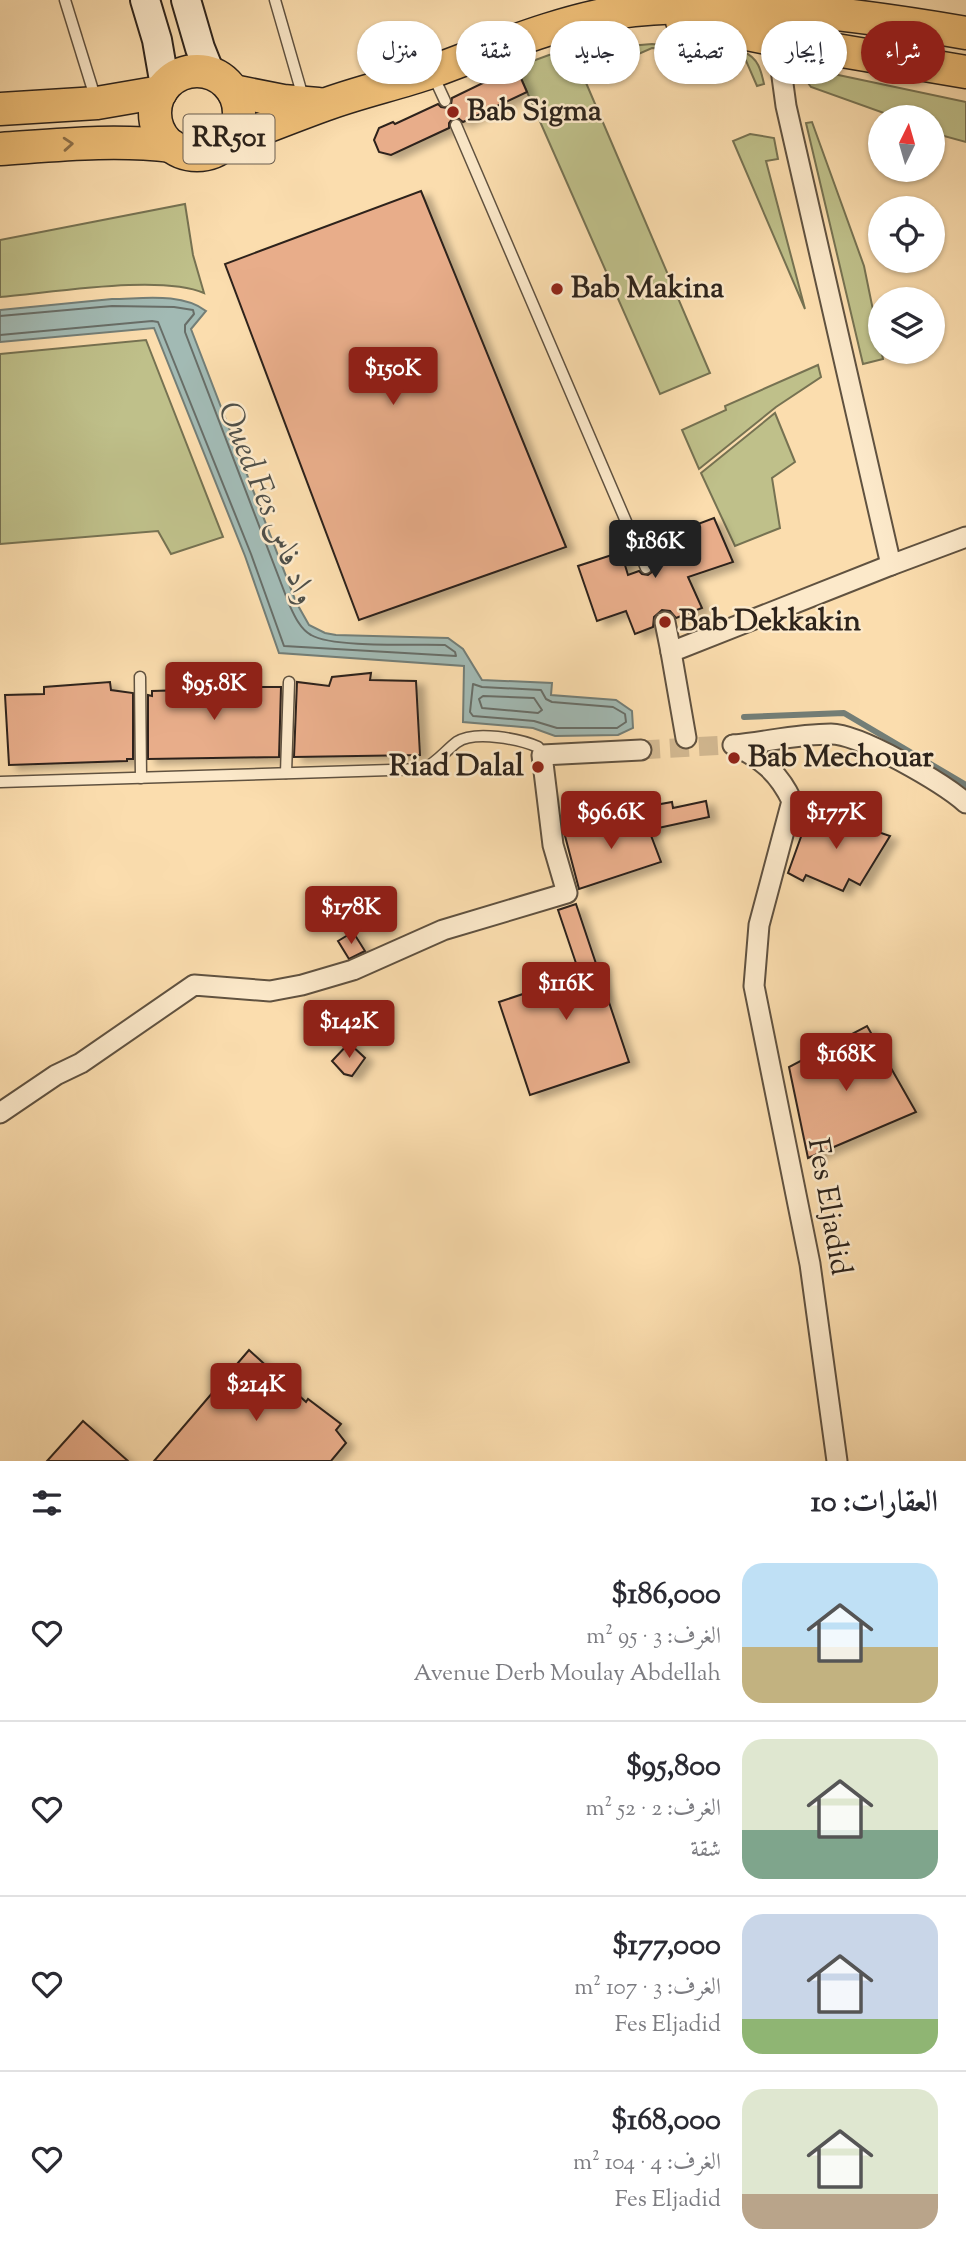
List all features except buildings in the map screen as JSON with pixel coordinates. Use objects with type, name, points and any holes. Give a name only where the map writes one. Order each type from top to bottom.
[{"type":"main road","name":"RR501","points":[[145,0],[157,40],[163,89]]},
{"type":"main road","name":"RR501","points":[[0,149],[136,142],[172,146],[193,154],[216,150],[225,143],[234,132],[239,118],[238,104],[200,48],[186,0]]},
{"type":"main road","points":[[442,67],[508,43],[592,18],[633,10],[747,6],[835,12],[966,33]]},
{"type":"main road","points":[[633,10],[761,37]]},
{"type":"main road","points":[[847,52],[966,72]]},
{"type":"main road","name":"RR501","points":[[172,146],[161,135],[156,121],[155,106],[163,89],[185,72],[198,71],[222,82]]},
{"type":"main road","points":[[222,82],[316,104]]},
{"type":"main road","points":[[225,143],[316,104],[395,84]]},
{"type":"main road","name":"RR501","points":[[0,109],[97,103],[163,89]]},
{"type":"street","points":[[783,84],[891,565]]},
{"type":"street","points":[[671,652],[966,537]]},
{"type":"street","points":[[665,622],[687,738]]},
{"type":"street","name":"Fes Eljadid","points":[[838,1461],[810,1264],[754,986],[759,925],[792,801],[772,769],[753,755],[730,745],[832,734],[853,738],[946,786],[966,803]]},
{"type":"street","points":[[0,1112],[56,1075],[80,1063],[194,985],[270,991],[302,985],[353,970],[443,930],[567,893],[553,845],[542,755],[641,750]]},
{"type":"lane","points":[[65,0],[97,103]]},
{"type":"lane","points":[[275,0],[316,104]]},
{"type":"lane","points":[[438,84],[445,101]]},
{"type":"lane","points":[[456,125],[646,568]]},
{"type":"lane","points":[[141,677],[141,778]]},
{"type":"lane","points":[[286,773],[289,682]]},
{"type":"lane","points":[[0,782],[423,769],[434,765],[466,738],[510,738],[538,747],[542,755]]},
{"type":"green space","points":[[654,44],[654,48],[640,53],[640,45]]},
{"type":"green space","points":[[747,54],[756,61],[760,69],[761,84],[764,84],[757,86],[747,63]]},
{"type":"green space","points":[[549,55],[550,84],[587,84],[710,373],[660,394],[523,84],[536,84],[536,60]]},
{"type":"green space","points":[[847,77],[861,80],[861,84],[881,84],[966,102],[966,142],[945,136],[945,105],[868,105],[868,107],[809,84],[847,84]]},
{"type":"green space","points":[[812,122],[864,266],[868,287],[868,363],[863,364],[806,123]]},
{"type":"green space","points":[[750,134],[774,138],[778,159],[766,161],[805,309],[733,141]]},
{"type":"green space","points":[[185,204],[193,255],[204,293],[161,285],[133,285],[0,297],[0,240]]},
{"type":"green space","points":[[146,340],[223,537],[171,554],[158,531],[0,544],[0,354]]},
{"type":"green space","points":[[818,365],[821,377],[776,407],[699,469],[682,430],[726,410],[725,406]]},
{"type":"green space","points":[[775,413],[795,462],[772,478],[780,528],[735,546],[701,473]]},
{"type":"water","points":[[112,299],[173,299],[196,305],[206,311],[191,329],[296,602],[309,625],[336,635],[448,638],[463,649],[482,680],[552,683],[551,695],[616,700],[632,711],[633,728],[618,735],[555,736],[533,728],[463,722],[464,666],[279,653],[245,556],[154,328],[0,342],[0,310]]},
{"type":"waterway","name":"Oued Fes واد فاس","points":[[744,717],[844,713],[966,785]]},
{"type":"tunnel","points":[[641,750],[726,745]]},
{"type":"place","name":"Bab Sigma","points":[[453,112]]},
{"type":"place","name":"Bab Makina","points":[[557,289]]},
{"type":"place","name":"Bab Dekkakin","points":[[665,622]]},
{"type":"place","name":"Bab Mechouar","points":[[734,758]]},
{"type":"place","name":"Riad Dalal","points":[[538,767]]}]
